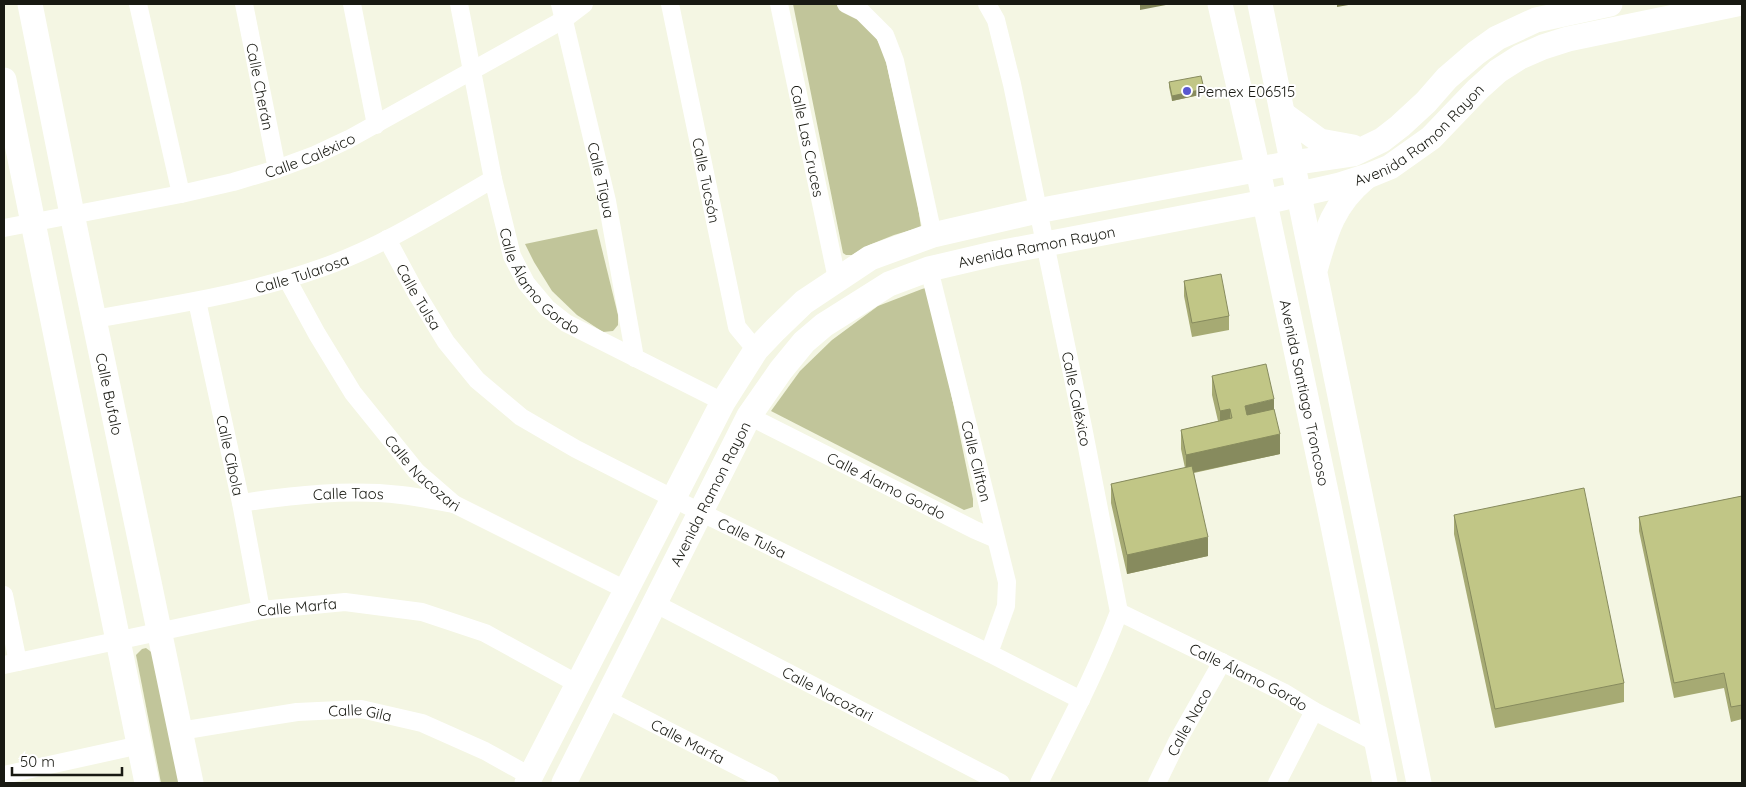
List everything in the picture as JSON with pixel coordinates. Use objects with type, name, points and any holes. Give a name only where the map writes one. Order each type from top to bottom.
[{"type":"main road","name":"Calle Bufalo","points":[[30,4],[191,783]]},
{"type":"main road","name":"Avenida Santiago Troncoso","points":[[1220,4],[1265,202],[1385,783]]},
{"type":"main road","points":[[1260,4],[1419,783]]},
{"type":"main road","name":"Avenida Ramon Rayon","points":[[528,780],[738,376],[756,350],[804,302],[870,258],[933,236],[1037,211],[1292,163],[1353,154],[1382,140],[1400,126],[1426,102],[1447,78],[1496,38],[1536,20],[1610,4]]},
{"type":"main road","name":"Avenida Ramon Rayon","points":[[564,783],[749,416],[781,370],[804,342],[824,325],[889,284],[929,269],[1265,202],[1340,185],[1368,176],[1390,166],[1431,138],[1498,71],[1535,50],[1568,39],[1737,4]]},
{"type":"main road","points":[[4,80],[147,783]]},
{"type":"main road","points":[[1283,114],[1320,141],[1363,149]]},
{"type":"main road","points":[[1315,272],[1327,231],[1334,215],[1348,194],[1368,176]]},
{"type":"street","points":[[138,4],[181,194]]},
{"type":"street","name":"Calle Cherán","points":[[244,4],[277,169]]},
{"type":"street","points":[[352,4],[376,125]]},
{"type":"street","name":"Calle Álamo Gordo","points":[[459,4],[493,178],[512,256],[526,282],[547,308],[566,323],[723,402]]},
{"type":"street","name":"Calle Caléxico","points":[[4,228],[181,194],[233,182],[315,155],[376,125],[472,70],[562,12],[584,4]]},
{"type":"street","name":"Calle Tucsón","points":[[670,4],[737,327],[756,350]]},
{"type":"street","name":"Calle Las Cruces","points":[[779,4],[837,279]]},
{"type":"street","points":[[846,4],[862,12],[885,35],[895,61],[933,236]]},
{"type":"street","name":"Calle Caléxico","points":[[987,4],[996,20],[1012,84],[1119,612]]},
{"type":"street","name":"Calle Tigua","points":[[562,12],[607,201],[635,358]]},
{"type":"street","name":"Calle Tularosa","points":[[95,319],[196,301],[287,279],[322,268],[358,254],[493,178]]},
{"type":"street","name":"Calle Tulsa","points":[[386,239],[415,292],[446,342],[477,380],[521,417],[576,449],[700,512],[1081,700]]},
{"type":"street","name":"Calle Clifton","points":[[929,269],[1005,572],[1006,606],[989,653]]},
{"type":"street","name":"Calle Nacozari","points":[[287,279],[317,334],[353,393],[416,471],[454,504],[626,590]]},
{"type":"street","name":"Calle Cíbola","points":[[196,301],[241,503],[261,610]]},
{"type":"street","name":"Calle Álamo Gordo","points":[[749,416],[996,539]]},
{"type":"street","name":"Calle Taos","points":[[241,503],[302,494],[352,493],[400,495],[454,504]]},
{"type":"street","points":[[4,595],[11,663]]},
{"type":"street","name":"Calle Marfa","points":[[11,663],[261,610],[346,602],[422,612],[485,633],[578,684]]},
{"type":"street","name":"Calle Nacozari","points":[[654,603],[1001,783]]},
{"type":"street","points":[[1039,783],[1081,700],[1119,612]]},
{"type":"street","name":"Calle Álamo Gordo","points":[[1119,612],[1283,692],[1314,711],[1377,743]]},
{"type":"street","name":"Calle Naco","points":[[1157,783],[1177,742],[1222,662]]},
{"type":"street","name":"Calle Marfa","points":[[606,699],[770,783]]},
{"type":"street","name":"Calle Gila","points":[[180,731],[297,712],[361,710],[422,723],[485,751],[528,780]]},
{"type":"street","points":[[1277,783],[1314,711]]},
{"type":"street","points":[[4,775],[140,745]]},
{"type":"green space","points":[[793,4],[836,4],[856,17],[873,32],[884,53],[916,194],[921,227],[869,245],[852,255],[843,253]]},
{"type":"green space","points":[[597,229],[618,315],[618,325],[613,331],[603,332],[577,315],[552,291],[525,244]]},
{"type":"green space","points":[[929,287],[973,499],[973,507],[964,510],[771,411],[800,371],[832,340],[878,306]]},
{"type":"green space","points":[[146,648],[154,654],[181,783],[161,783],[136,655]]},
{"type":"building","name":"Pemex E06515","points":[[1201,76],[1204,89],[1172,96],[1169,82]]},
{"type":"building","points":[[1221,274],[1229,316],[1192,323],[1184,281]]},
{"type":"building","points":[[1266,364],[1274,399],[1245,406],[1247,415],[1274,409],[1280,434],[1186,455],[1181,430],[1232,418],[1230,409],[1220,411],[1212,376]]},
{"type":"building","points":[[1192,466],[1208,537],[1127,555],[1111,484]]},
{"type":"building","points":[[1584,488],[1624,683],[1495,709],[1454,515]]},
{"type":"building","points":[[1742,496],[1742,705],[1731,707],[1724,673],[1674,683],[1639,517]]},
{"type":"place","name":"Pemex E06515","points":[[1187,91]]}]
